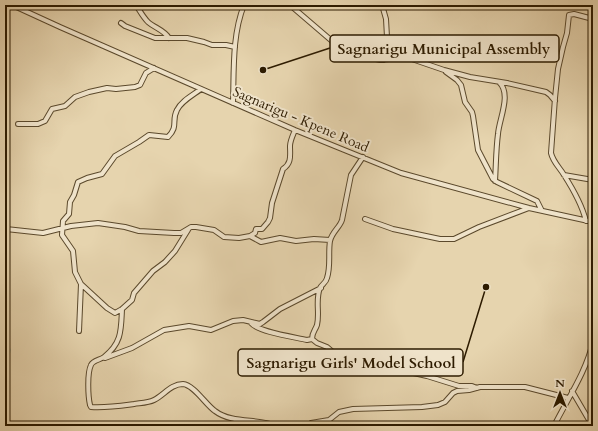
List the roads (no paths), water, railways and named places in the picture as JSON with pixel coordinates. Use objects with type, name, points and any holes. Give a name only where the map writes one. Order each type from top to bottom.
[{"type":"street","name":"Sagnarigu - Kpene Road","points":[[12,5],[294,130],[401,173],[529,208],[593,222]]},
{"type":"street","points":[[136,5],[149,23],[166,33],[169,38]]},
{"type":"street","points":[[234,103],[235,48],[244,5]]},
{"type":"street","points":[[290,5],[339,46],[349,52],[369,58],[384,60],[406,57],[470,77],[498,81],[546,92],[554,101]]},
{"type":"street","points":[[382,5],[386,19],[387,36],[406,57]]},
{"type":"street","points":[[586,221],[580,204],[564,175],[554,161],[551,153],[554,101],[558,69],[568,33],[569,15],[574,14],[593,19]]},
{"type":"street","points":[[121,23],[155,38],[187,38],[212,45],[226,45],[235,48]]},
{"type":"street","points":[[369,58],[387,36]]},
{"type":"street","points":[[382,42],[384,60]]},
{"type":"street","points":[[18,124],[38,124],[45,121],[52,109],[65,106],[81,94],[107,88],[116,89],[140,85],[146,73],[154,68]]},
{"type":"street","points":[[444,70],[461,85],[464,102],[472,112],[478,150],[495,181],[537,201],[540,210]]},
{"type":"street","points":[[495,181],[498,131],[504,104],[504,89],[498,81]]},
{"type":"street","points":[[188,230],[175,251],[165,262],[153,271],[134,293],[132,300],[115,313],[81,284],[75,272],[73,251],[62,234],[63,221],[69,214],[70,202],[74,196],[78,182],[102,174],[115,156],[149,135],[168,137],[174,129],[177,110],[201,89]]},
{"type":"street","points":[[6,229],[43,233],[89,223],[98,223],[125,227],[139,231],[181,233],[192,227],[196,227],[214,230],[224,237],[239,238],[250,236],[255,233],[256,229],[262,229],[266,226],[270,218],[272,203],[283,169],[288,166],[291,157],[290,145],[294,130]]},
{"type":"street","points":[[277,426],[224,415],[215,411],[189,385],[182,384],[172,386],[154,400],[146,403],[102,408],[91,407],[88,390],[90,366],[92,362],[132,348],[169,328],[197,326],[206,330],[211,330],[233,321],[243,320],[260,324],[280,309],[320,288],[325,284],[327,278],[330,240],[334,232],[340,226],[342,220],[351,174],[363,157]]},
{"type":"street","points":[[564,175],[593,180]]},
{"type":"street","points":[[365,219],[393,230],[440,239],[454,238],[529,208]]},
{"type":"street","points":[[250,236],[261,242],[280,238],[296,241],[314,239],[330,240]]},
{"type":"street","points":[[79,331],[81,284]]},
{"type":"street","points":[[312,339],[312,333],[316,327],[318,318],[317,301],[320,288]]},
{"type":"street","points":[[102,358],[118,341],[121,329],[122,309]]},
{"type":"street","points":[[250,322],[254,327],[307,340],[312,339],[326,347],[342,360],[352,364],[378,365],[427,376],[459,386],[472,386],[477,388]]},
{"type":"street","points":[[554,426],[588,360],[593,342]]},
{"type":"street","points":[[308,426],[311,423],[329,420],[339,412],[353,409],[422,407],[438,405],[457,391],[477,388],[525,387],[568,398]]},
{"type":"street","points":[[572,391],[590,420],[590,426]]},
{"type":"waterway","points":[[5,345],[7,350],[5,362]]},
{"type":"place","name":"Sagnarigu Municipal Assembly","points":[[263,70]]},
{"type":"place","name":"Sagnarigu Girls' Model School","points":[[486,287]]}]
